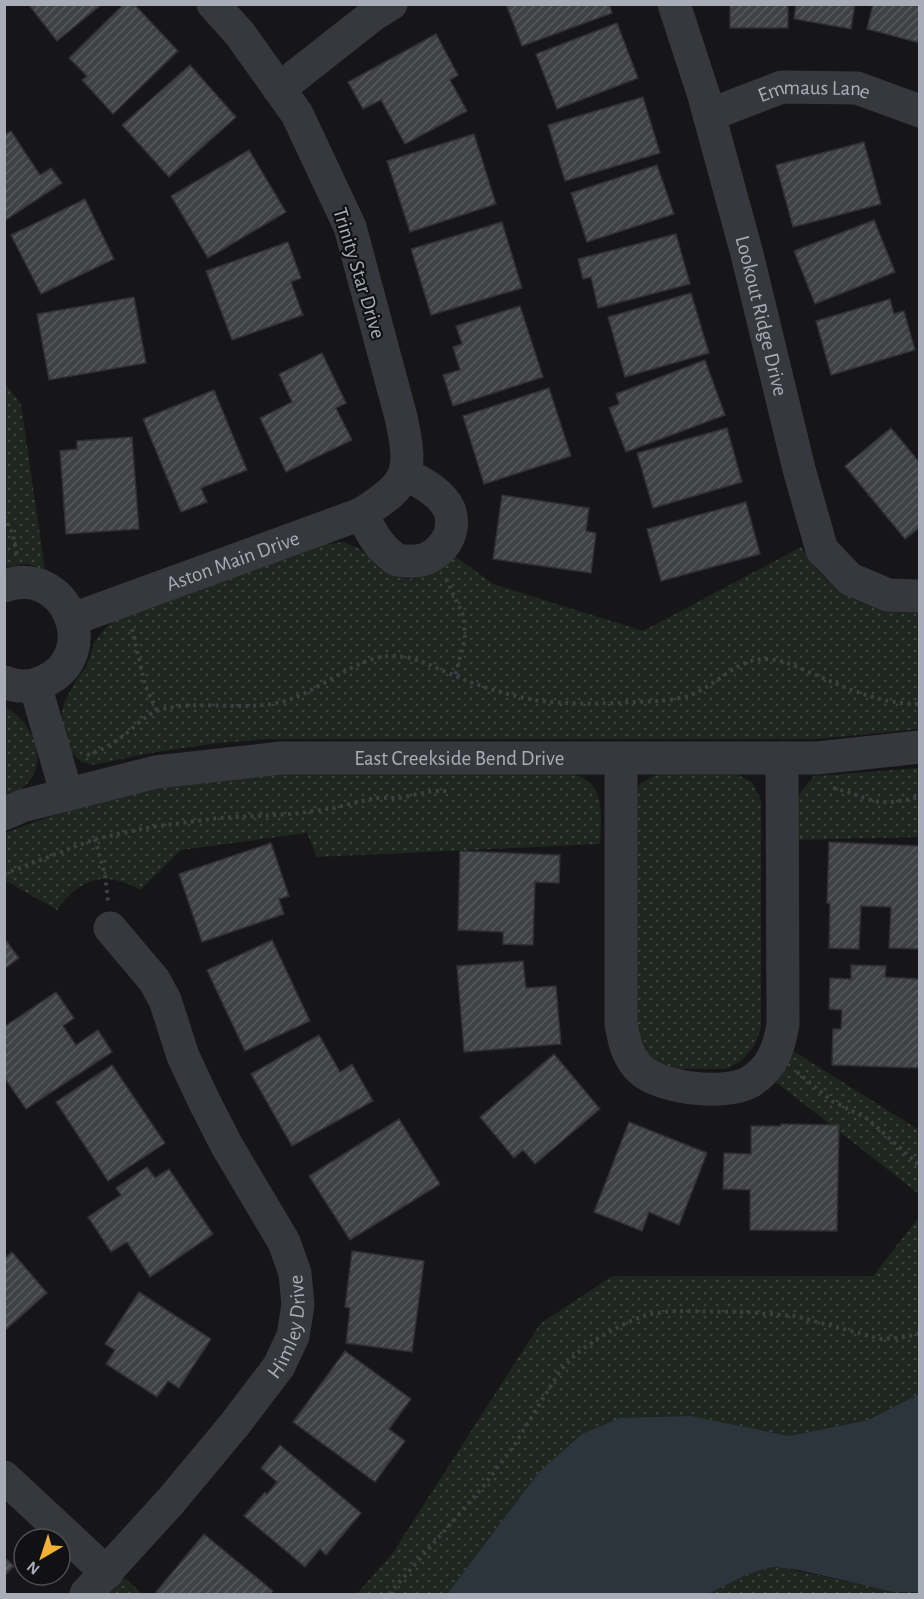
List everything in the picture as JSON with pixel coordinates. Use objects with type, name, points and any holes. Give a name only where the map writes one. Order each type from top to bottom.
[{"type":"street","name":"Trinity Star Drive","points":[[213,4],[240,34],[297,114],[350,227],[408,449],[385,495]]},
{"type":"street","points":[[279,89],[373,15],[391,4]]},
{"type":"street","name":"Lookout Ridge Drive","points":[[674,4],[709,115],[747,254],[799,469],[822,550],[850,579],[904,596]]},
{"type":"street","name":"Emmaus Lane","points":[[709,115],[782,87],[857,88],[920,111]]},
{"type":"street","name":"Aston Main Drive","points":[[73,619],[385,495]]},
{"type":"street","points":[[11,584],[32,582],[49,589],[64,602],[73,619],[75,640],[69,660],[54,676],[20,684],[58,764],[67,795]]},
{"type":"street","name":"East Creekside Bend Drive","points":[[4,814],[22,806],[156,772],[281,758],[621,759],[782,773],[817,758],[920,747]]},
{"type":"street","points":[[621,759],[621,1024],[626,1049],[638,1068],[657,1081],[679,1087],[727,1089],[749,1083],[766,1068],[779,1048],[783,1024],[782,773]]},
{"type":"street","name":"Himley Drive","points":[[96,1584],[170,1502],[235,1424],[279,1366],[293,1336],[298,1305],[295,1273],[284,1242],[227,1146],[203,1099],[183,1056],[165,1000],[154,980],[110,928]]},
{"type":"street","points":[[4,1477],[96,1584]]},
{"type":"path","points":[[4,516],[13,535],[17,557],[11,584]]},
{"type":"path","points":[[448,574],[447,584],[459,602],[464,617],[465,639],[455,676]]},
{"type":"path","points":[[122,601],[131,626],[145,685],[157,711]]},
{"type":"path","points":[[58,764],[93,753],[122,737],[157,711],[196,706],[256,707],[284,702],[368,660],[392,656],[414,658],[455,676],[511,695],[540,701],[580,704],[665,700],[692,695],[739,664],[754,658],[772,659],[876,700],[898,704],[920,704]]},
{"type":"path","points":[[782,773],[825,787],[850,791],[872,801],[887,803],[920,797]]},
{"type":"path","points":[[4,874],[95,839],[163,825],[218,818],[293,814],[334,808],[375,798],[399,798],[433,791],[453,790]]},
{"type":"path","points":[[95,839],[105,875],[110,928]]},
{"type":"path","points":[[774,1056],[832,1101],[868,1119],[920,1166]]},
{"type":"path","points":[[389,1594],[482,1488],[515,1444],[560,1371],[576,1354],[598,1338],[626,1323],[646,1315],[672,1311],[744,1312],[795,1316],[881,1339],[920,1333]]},
{"type":"shaded area","points":[[4,382],[21,404],[45,570],[27,564],[5,567]]},
{"type":"shaded area","points":[[344,542],[367,555],[388,574],[399,578],[409,579],[428,575],[455,556],[493,584],[643,631],[801,547],[821,574],[853,598],[879,608],[906,611],[919,609],[919,729],[818,739],[264,739],[144,754],[94,765],[82,762],[71,753],[60,723],[64,703],[87,665],[95,641],[108,625],[121,617],[318,545]]},
{"type":"shaded area","points":[[5,706],[23,722],[35,744],[37,756],[36,767],[31,778],[22,788],[5,795]]},
{"type":"shaded area","points":[[919,768],[919,837],[796,840],[792,803],[814,776]]},
{"type":"shaded area","points":[[326,773],[572,774],[583,778],[597,792],[601,811],[600,844],[317,857],[307,833],[181,850],[140,890],[116,880],[94,880],[74,891],[57,910],[8,882],[5,884],[5,833],[34,822],[95,803],[158,788],[253,776]]},
{"type":"shaded area","points":[[657,774],[738,775],[752,782],[761,800],[761,1029],[754,1046],[740,1062],[726,1069],[667,1069],[650,1061],[637,1045],[631,797],[641,783]]},
{"type":"shaded area","points":[[790,1049],[919,1130],[919,1194],[772,1079]]},
{"type":"shaded area","points":[[919,1217],[919,1394],[868,1420],[789,1436],[692,1416],[538,1473],[447,1594],[357,1594],[392,1554],[540,1324],[612,1276],[873,1276]]},
{"type":"shaded area","points":[[919,1394],[919,1592],[893,1592],[799,1570],[772,1567],[748,1574],[708,1594],[447,1594],[538,1473],[582,1434],[620,1418],[692,1416],[789,1436],[868,1420]]},
{"type":"shaded area","points":[[772,1567],[883,1589],[920,1592],[919,1594],[708,1594],[748,1574]]},
{"type":"shaded area","points":[[123,1576],[142,1594],[107,1594]]},
{"type":"building","points":[[28,4],[102,4],[57,41]]},
{"type":"building","points":[[124,4],[134,4],[178,51],[113,114],[82,80],[87,76],[69,58]]},
{"type":"building","points":[[506,4],[609,4],[612,13],[522,46]]},
{"type":"building","points":[[730,4],[788,4],[788,28],[730,28]]},
{"type":"building","points":[[796,4],[855,4],[851,29],[794,19]]},
{"type":"building","points":[[873,4],[920,4],[920,43],[867,29]]},
{"type":"building","points":[[617,23],[638,78],[557,109],[536,54]]},
{"type":"building","points":[[436,34],[458,75],[450,80],[467,111],[405,144],[381,100],[363,109],[348,82]]},
{"type":"building","points":[[190,65],[236,117],[169,177],[122,125]]},
{"type":"building","points":[[643,97],[660,153],[565,181],[548,125]]},
{"type":"building","points":[[11,131],[40,175],[51,168],[62,183],[4,221],[4,135]]},
{"type":"building","points":[[474,134],[496,204],[410,232],[387,161]]},
{"type":"building","points":[[864,142],[881,204],[793,227],[776,165]]},
{"type":"building","points":[[249,150],[286,212],[208,258],[171,196]]},
{"type":"building","points":[[657,165],[674,214],[587,242],[571,193]]},
{"type":"building","points":[[85,199],[114,259],[41,294],[11,235]]},
{"type":"building","points":[[874,220],[895,272],[815,304],[794,251]]},
{"type":"building","points":[[502,222],[522,288],[431,315],[411,249]]},
{"type":"building","points":[[676,234],[690,284],[598,308],[591,277],[583,279],[578,259]]},
{"type":"building","points":[[288,242],[301,278],[291,282],[303,315],[232,340],[206,271]]},
{"type":"building","points":[[691,293],[709,353],[625,377],[608,317]]},
{"type":"building","points":[[134,297],[146,363],[49,380],[37,314]]},
{"type":"building","points":[[890,299],[894,314],[904,311],[915,350],[831,375],[816,321]]},
{"type":"building","points":[[520,306],[543,377],[453,406],[443,375],[460,370],[453,347],[462,344],[456,326]]},
{"type":"building","points":[[322,353],[346,403],[336,408],[352,440],[286,472],[260,418],[292,402],[279,374]]},
{"type":"building","points":[[705,360],[725,415],[626,452],[609,408],[619,404],[616,394]]},
{"type":"building","points":[[549,388],[571,456],[484,484],[463,416]]},
{"type":"building","points":[[214,390],[247,470],[201,488],[207,502],[181,512],[143,419]]},
{"type":"building","points":[[727,428],[742,482],[653,508],[637,453]]},
{"type":"building","points":[[891,428],[920,463],[920,527],[905,539],[845,466]]},
{"type":"building","points":[[132,437],[139,529],[66,534],[60,451],[77,449],[77,441]]},
{"type":"building","points":[[502,495],[589,508],[586,531],[596,533],[591,573],[493,559]]},
{"type":"building","points":[[746,502],[760,554],[661,581],[647,529]]},
{"type":"building","points":[[829,842],[920,846],[920,949],[889,948],[891,907],[861,906],[859,949],[829,948],[830,904],[827,903]]},
{"type":"building","points":[[271,843],[289,896],[279,899],[284,914],[202,942],[179,874]]},
{"type":"building","points":[[460,851],[560,855],[559,883],[535,882],[533,945],[503,944],[503,932],[458,930]]},
{"type":"building","points":[[4,938],[19,958],[4,969]]},
{"type":"building","points":[[272,940],[310,1021],[245,1051],[207,970]]},
{"type":"building","points":[[523,961],[526,988],[556,986],[561,1044],[464,1052],[457,966]]},
{"type":"building","points":[[851,965],[886,966],[885,977],[920,979],[920,1068],[832,1065],[833,1029],[841,1029],[842,1010],[829,1009],[830,978],[851,979]]},
{"type":"building","points":[[56,992],[74,1018],[63,1026],[76,1045],[98,1030],[112,1052],[26,1109],[4,1077],[4,1027]]},
{"type":"building","points":[[319,1035],[340,1072],[352,1064],[373,1101],[292,1146],[251,1074]]},
{"type":"building","points":[[554,1054],[600,1109],[535,1164],[523,1150],[514,1158],[480,1117]]},
{"type":"building","points":[[112,1065],[165,1143],[108,1181],[56,1102]]},
{"type":"building","points":[[399,1119],[440,1184],[350,1240],[309,1176]]},
{"type":"building","points":[[629,1122],[707,1153],[679,1225],[649,1212],[642,1231],[594,1212]]},
{"type":"building","points":[[781,1124],[839,1125],[837,1231],[750,1230],[750,1190],[723,1189],[724,1153],[751,1154],[751,1126],[781,1126]]},
{"type":"building","points":[[147,1167],[155,1178],[169,1169],[213,1234],[150,1277],[127,1242],[111,1252],[88,1217],[121,1195],[116,1188]]},
{"type":"building","points":[[352,1251],[424,1261],[412,1352],[346,1343],[350,1308],[345,1307]]},
{"type":"building","points":[[12,1252],[47,1293],[4,1331],[4,1256]]},
{"type":"building","points":[[139,1292],[211,1339],[179,1388],[168,1381],[157,1397],[106,1364],[115,1350],[105,1344]]},
{"type":"building","points":[[345,1351],[411,1399],[389,1429],[405,1441],[375,1482],[293,1422]]},
{"type":"building","points":[[280,1445],[361,1513],[326,1555],[320,1549],[305,1567],[244,1516],[277,1482],[261,1468]]},
{"type":"building","points":[[204,1534],[273,1591],[270,1594],[159,1594],[156,1592]]},
{"type":"building","points":[[4,1557],[12,1564],[12,1568],[4,1576]]}]
